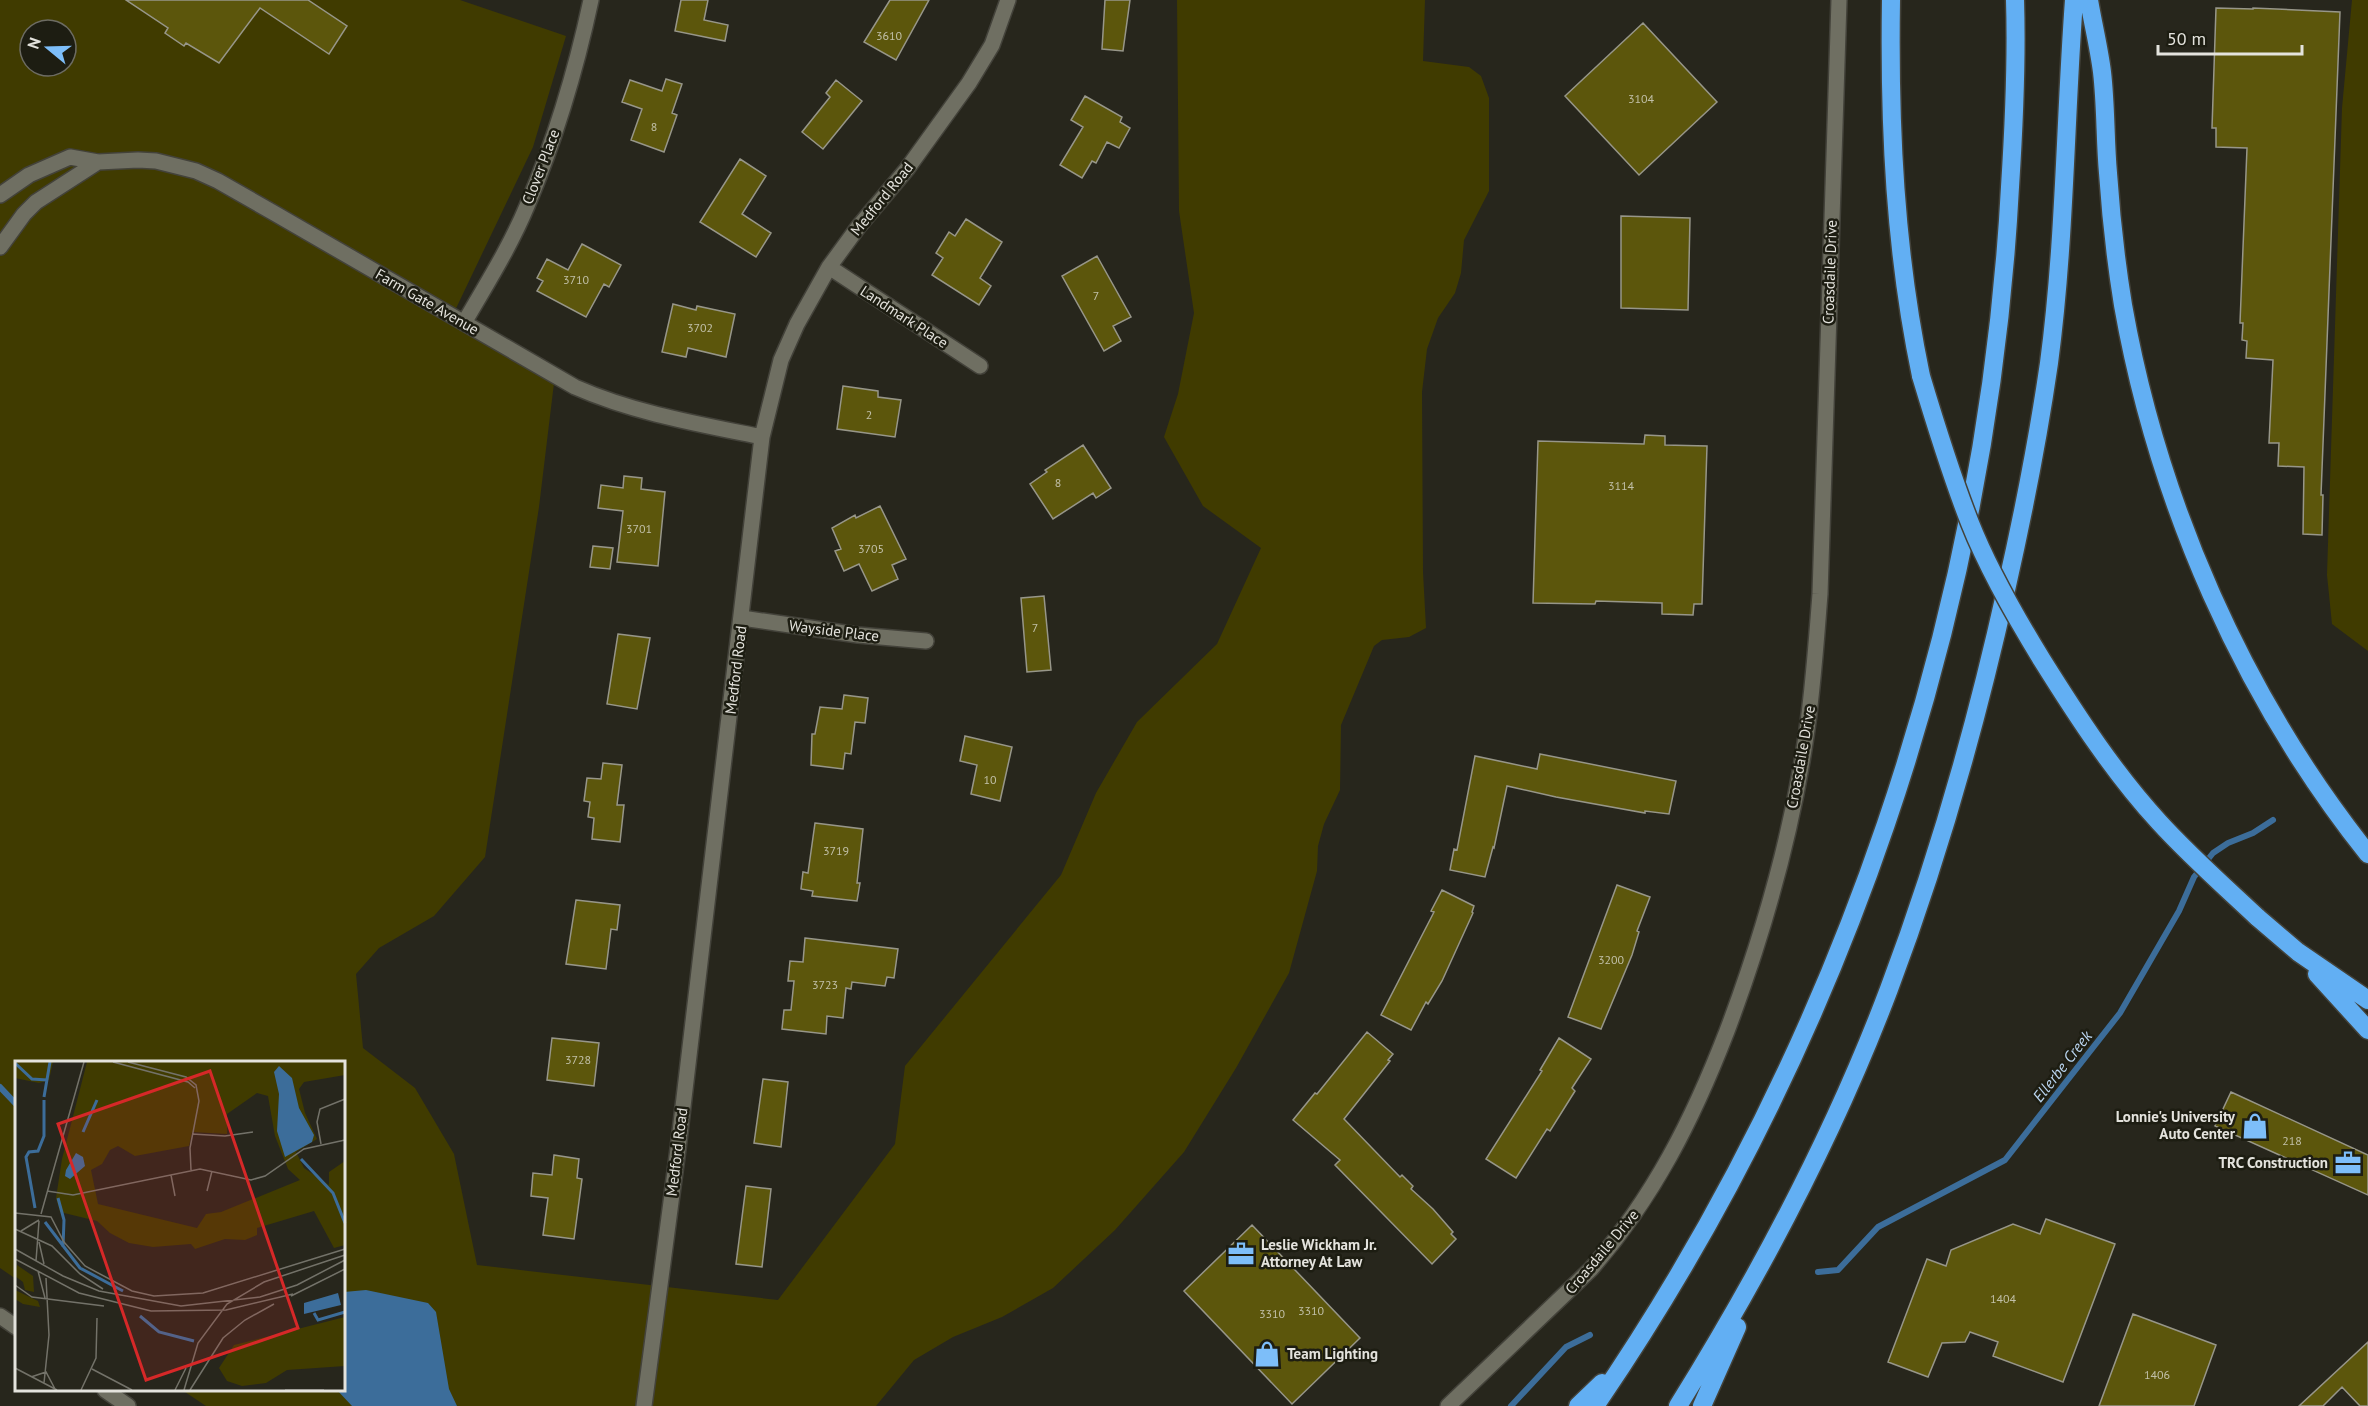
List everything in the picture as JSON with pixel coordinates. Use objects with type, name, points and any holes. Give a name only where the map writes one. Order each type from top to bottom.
[{"type":"highway","points":[[1891,0],[1890,104],[1895,211],[1910,324],[1944,455],[1971,525],[1996,578],[2021,625],[2074,712],[2158,821],[2205,869],[2298,952],[2368,1000]]},
{"type":"highway","points":[[1595,1406],[1629,1357],[1668,1293],[1739,1165],[1822,992],[1856,909],[1886,824],[1937,657],[1957,573],[1981,448],[1998,337],[2013,134],[2015,0]]},
{"type":"highway","points":[[1677,1406],[1711,1353],[1773,1243],[1812,1166],[1888,992],[1935,860],[1989,668],[2026,495],[2049,361],[2062,222],[2074,0]]},
{"type":"highway","points":[[2089,0],[2102,73],[2111,217],[2123,306],[2160,458],[2190,542],[2237,650],[2265,702],[2348,829],[2368,854]]},
{"type":"highway","points":[[2298,952],[2368,1030]]},
{"type":"highway","points":[[1702,1406],[1773,1243]]},
{"type":"highway","points":[[1578,1406],[1629,1357]]},
{"type":"street","name":"Clover Place","points":[[464,323],[527,207],[554,136],[575,70],[591,0]]},
{"type":"street","name":"Medford Road","points":[[645,1406],[678,1149],[762,437],[781,360],[797,324],[829,267],[859,226],[907,169],[969,83],[992,45],[1008,0]]},
{"type":"street","name":"Croasdaile Drive","points":[[1448,1406],[1591,1269],[1612,1246],[1649,1194],[1680,1139],[1719,1051],[1741,993],[1776,879],[1805,743],[1819,604],[1839,0]]},
{"type":"street","name":"Farm Gate Avenue","points":[[0,195],[29,175],[69,157],[98,162],[138,160],[173,164],[208,176],[542,369],[604,400],[645,412],[762,437]]},
{"type":"street","name":"Farm Gate Avenue","points":[[0,247],[24,214],[36,202],[98,162]]},
{"type":"street","name":"Landmark Place","points":[[829,267],[980,366]]},
{"type":"street","name":"Wayside Place","points":[[742,618],[858,635],[926,641]]},
{"type":"street","points":[[0,1316],[15,1326]]},
{"type":"street","points":[[108,1391],[128,1406]]},
{"type":"shaded area","points":[[0,0],[460,0],[566,36],[533,147],[450,321],[554,383],[539,507],[485,857],[434,916],[379,948],[356,974],[363,1048],[415,1088],[454,1154],[477,1265],[778,1300],[895,1144],[905,1066],[1061,875],[1096,793],[1137,722],[1217,644],[1261,548],[1203,506],[1164,437],[1178,394],[1194,313],[1179,211],[1177,0],[1425,0],[1423,61],[1469,67],[1481,76],[1489,98],[1489,191],[1464,240],[1461,273],[1455,293],[1438,318],[1427,349],[1422,392],[1423,572],[1426,628],[1409,637],[1382,640],[1374,646],[1341,725],[1340,790],[1324,824],[1318,846],[1317,871],[1289,973],[1236,1068],[1184,1152],[1115,1230],[1053,1288],[1002,1317],[953,1337],[914,1360],[876,1406],[206,1406],[184,1391],[345,1391],[345,1061],[15,1061],[15,1278],[0,1268]]},
{"type":"shaded area","points":[[2352,0],[2368,0],[2368,651],[2332,624],[2327,575],[2342,108]]},
{"type":"water","points":[[366,1290],[428,1303],[436,1312],[449,1389],[457,1406],[352,1406],[338,1391],[345,1391],[345,1292]]},
{"type":"building","points":[[126,0],[308,0],[347,26],[329,54],[260,8],[219,63],[186,43],[184,46],[165,33],[168,28]]},
{"type":"building","points":[[681,0],[708,0],[704,20],[728,25],[725,41],[675,31]]},
{"type":"building","points":[[890,0],[929,0],[896,60],[864,42]]},
{"type":"building","points":[[1105,0],[1130,0],[1123,51],[1102,49]]},
{"type":"building","points":[[2216,8],[2340,12],[2321,495],[2323,495],[2322,535],[2303,534],[2304,467],[2278,466],[2279,443],[2269,443],[2273,360],[2246,358],[2247,341],[2242,340],[2243,323],[2240,323],[2247,148],[2216,147],[2216,128],[2212,128]]},
{"type":"building","points":[[1643,23],[1717,102],[1639,175],[1565,96]]},
{"type":"building","points":[[666,79],[682,84],[672,113],[677,115],[664,152],[631,140],[642,109],[622,102],[630,80],[662,91]]},
{"type":"building","points":[[836,80],[862,101],[823,149],[802,132],[830,97],[826,93]]},
{"type":"building","points":[[1085,96],[1122,117],[1120,122],[1130,128],[1119,148],[1107,142],[1096,163],[1092,161],[1082,178],[1060,165],[1083,127],[1071,120]]},
{"type":"building","points":[[740,159],[766,176],[742,214],[771,233],[756,257],[700,222]]},
{"type":"building","points":[[1621,216],[1690,218],[1688,310],[1621,308]]},
{"type":"building","points":[[966,219],[1002,242],[980,278],[991,286],[979,305],[932,275],[943,258],[936,253],[949,232],[955,236]]},
{"type":"building","points":[[582,244],[621,265],[609,287],[604,284],[586,317],[537,291],[543,281],[537,278],[547,259],[568,270]]},
{"type":"building","points":[[1097,256],[1131,317],[1113,326],[1121,341],[1104,351],[1062,276]]},
{"type":"building","points":[[673,304],[696,310],[697,306],[735,314],[726,357],[688,348],[686,357],[662,352]]},
{"type":"building","points":[[843,386],[878,391],[878,397],[901,400],[895,437],[837,429]]},
{"type":"building","points":[[1645,435],[1665,436],[1665,445],[1707,446],[1702,604],[1694,604],[1693,615],[1662,614],[1662,603],[1596,601],[1595,604],[1533,603],[1538,441],[1644,444]]},
{"type":"building","points":[[1083,445],[1111,488],[1096,498],[1093,493],[1053,519],[1030,484],[1047,472],[1045,470]]},
{"type":"building","points":[[624,476],[642,478],[641,489],[665,492],[658,566],[617,562],[623,511],[598,508],[601,485],[623,488]]},
{"type":"building","points":[[880,506],[906,559],[892,565],[898,579],[872,591],[859,564],[844,571],[835,551],[841,549],[832,528],[855,515],[856,518]]},
{"type":"building","points":[[593,546],[613,548],[610,569],[590,567]]},
{"type":"building","points":[[1044,596],[1051,670],[1027,672],[1021,598]]},
{"type":"building","points":[[618,634],[650,638],[637,709],[607,704]]},
{"type":"building","points":[[844,695],[868,698],[865,723],[855,722],[851,754],[845,753],[843,769],[811,765],[812,734],[815,734],[820,707],[842,709]]},
{"type":"building","points":[[965,736],[1012,747],[1000,801],[971,794],[977,765],[960,761]]},
{"type":"building","points":[[1540,754],[1676,781],[1669,814],[1645,811],[1645,813],[1507,786],[1494,848],[1485,877],[1450,870],[1454,849],[1457,850],[1475,756],[1537,769]]},
{"type":"building","points":[[603,763],[622,765],[617,805],[624,805],[620,842],[592,839],[594,818],[588,817],[590,802],[584,801],[587,778],[601,779]]},
{"type":"building","points":[[815,823],[863,829],[857,901],[812,896],[813,891],[801,889],[803,872],[808,873]]},
{"type":"building","points":[[1617,885],[1650,897],[1637,931],[1639,932],[1632,955],[1601,1029],[1568,1017]]},
{"type":"building","points":[[1442,890],[1474,906],[1473,913],[1442,981],[1428,1004],[1426,1002],[1411,1030],[1381,1015],[1434,912],[1431,911]]},
{"type":"building","points":[[576,900],[620,905],[617,930],[611,929],[606,969],[566,964]]},
{"type":"building","points":[[805,938],[898,949],[894,978],[887,977],[885,986],[852,982],[851,989],[846,988],[843,1018],[827,1016],[826,1034],[782,1029],[784,1010],[791,1010],[794,981],[788,981],[790,961],[803,962]]},
{"type":"building","points":[[1367,1032],[1393,1054],[1388,1060],[1390,1061],[1344,1119],[1400,1177],[1402,1175],[1413,1186],[1411,1189],[1453,1232],[1451,1234],[1456,1239],[1432,1264],[1335,1165],[1340,1160],[1293,1120]]},
{"type":"building","points":[[552,1038],[599,1043],[594,1086],[547,1080]]},
{"type":"building","points":[[1559,1038],[1591,1059],[1572,1088],[1575,1091],[1550,1131],[1547,1129],[1516,1178],[1486,1159],[1542,1071],[1540,1070]]},
{"type":"building","points":[[763,1079],[788,1082],[781,1147],[754,1143]]},
{"type":"building","points":[[2231,1092],[2368,1155],[2368,1195],[2215,1126]]},
{"type":"building","points":[[554,1155],[579,1159],[577,1178],[582,1179],[574,1239],[543,1235],[548,1198],[531,1196],[533,1173],[552,1175]]},
{"type":"building","points":[[746,1186],[771,1189],[762,1267],[736,1264]]},
{"type":"building","points":[[2046,1219],[2115,1244],[2063,1382],[1993,1356],[1998,1342],[1970,1332],[1965,1342],[1942,1343],[1928,1377],[1888,1362],[1927,1259],[1946,1266],[1951,1250],[2013,1224],[2040,1234]]},
{"type":"building","points":[[1252,1225],[1360,1338],[1292,1404],[1184,1291]]},
{"type":"building","points":[[2133,1314],[2216,1345],[2194,1406],[2099,1406]]},
{"type":"building","points":[[2368,1342],[2368,1406],[2360,1406],[2342,1387],[2323,1406],[2299,1406]]},
{"type":"waterway","name":"Ellerbe Creek","points":[[1818,1272],[1838,1270],[1878,1227],[2005,1160],[2120,1013],[2179,911],[2194,877],[2213,853],[2273,820]]},
{"type":"waterway","points":[[0,1087],[15,1103]]},
{"type":"waterway","name":"Ellerbe Creek","points":[[1511,1406],[1566,1347],[1590,1335]]},
{"type":"place","name":"Lonnie's University Auto Center","points":[[2255,1126]]},
{"type":"place","name":"TRC Construction","points":[[2348,1163]]},
{"type":"place","name":"Leslie Wickham Jr. Attorney At Law","points":[[1241,1254]]},
{"type":"place","name":"Team Lighting","points":[[1267,1354]]}]
